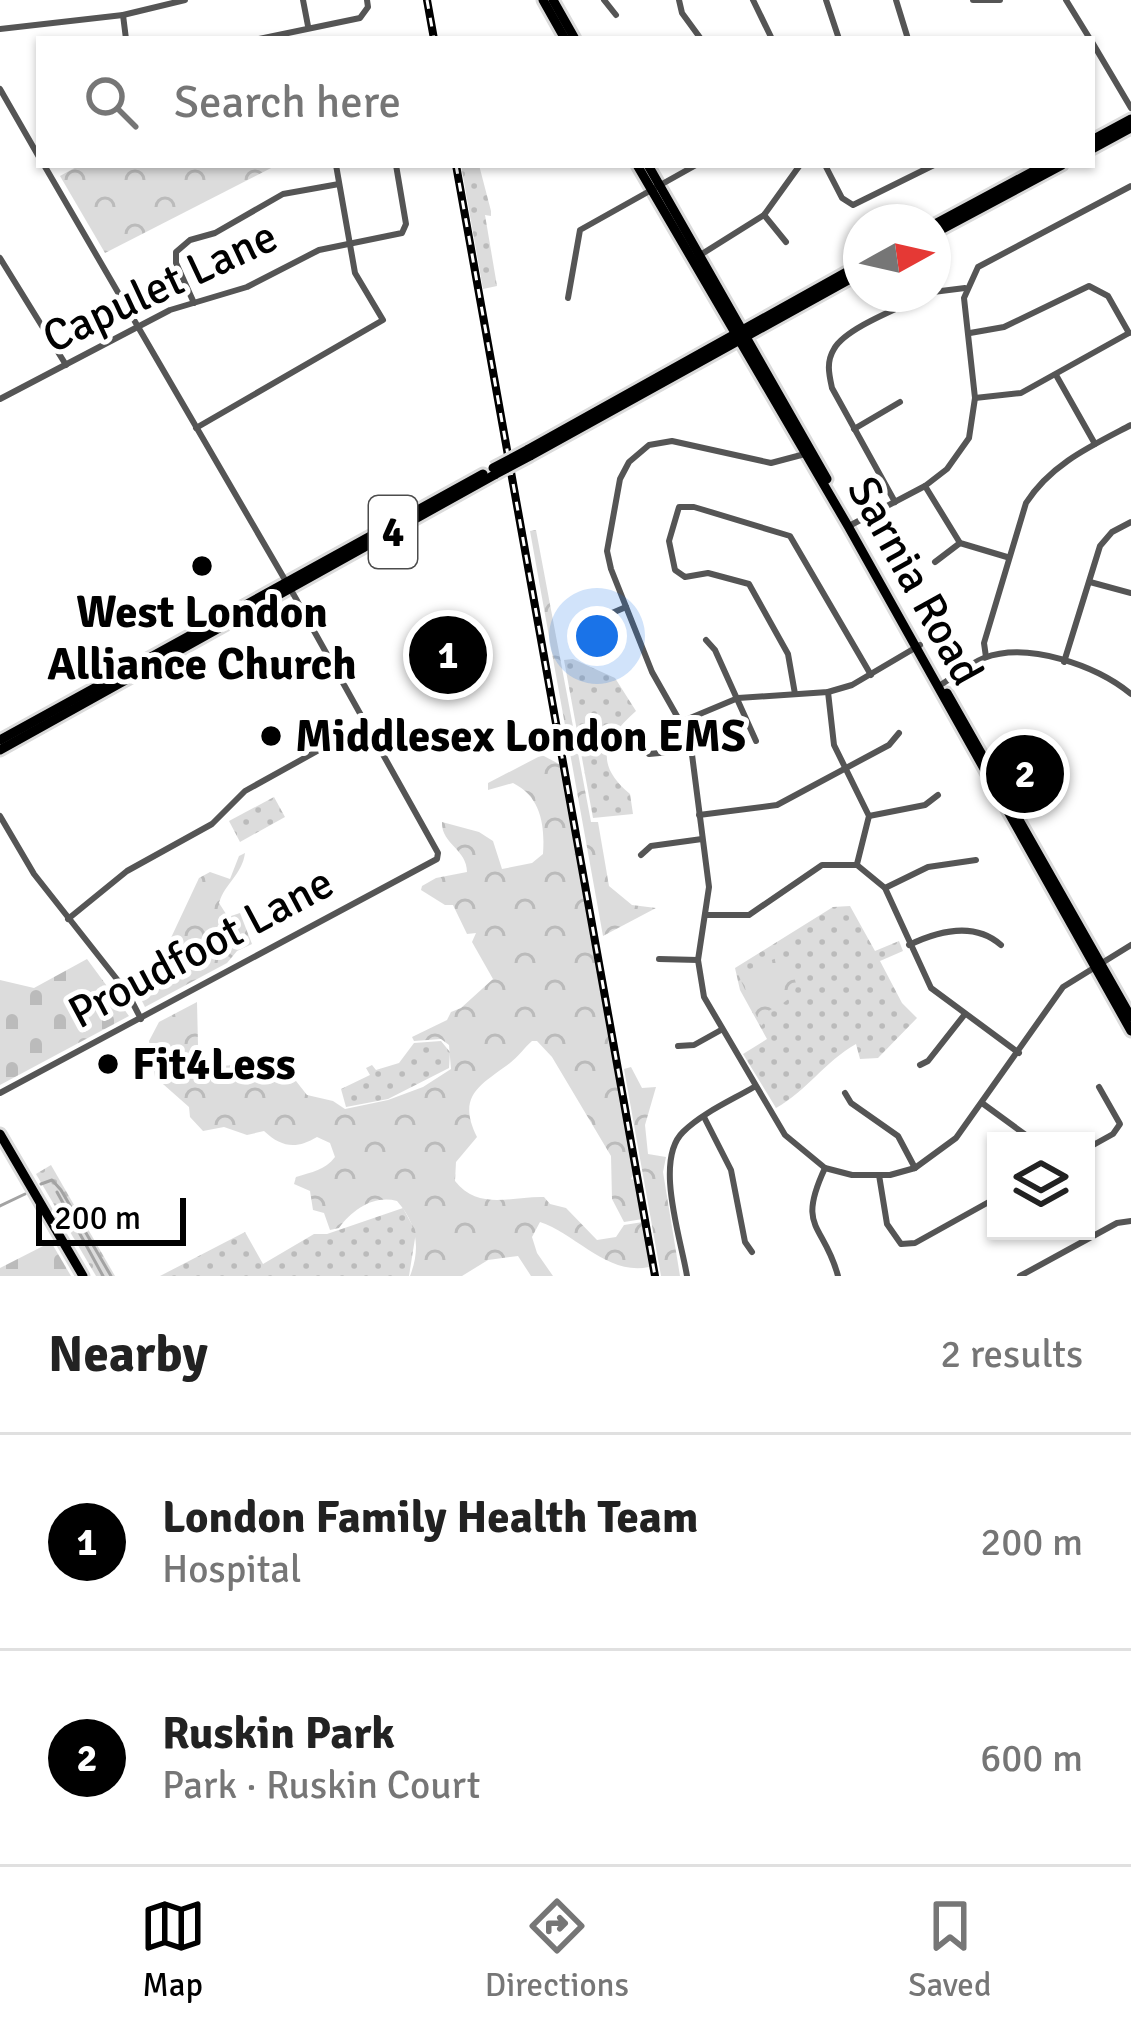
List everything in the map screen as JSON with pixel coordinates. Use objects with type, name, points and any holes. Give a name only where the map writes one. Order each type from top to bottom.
[{"type":"main road","points":[[543,0],[563,36]]},
{"type":"main road","points":[[553,0],[573,36]]},
{"type":"main road","points":[[1095,138],[1131,119]]},
{"type":"main road","points":[[1095,147],[1131,128]]},
{"type":"main road","name":"Sarnia Road","points":[[640,168],[850,525],[1131,1031]]},
{"type":"main road","name":"Sarnia Road","points":[[649,168],[655,187]]},
{"type":"main road","points":[[951,220],[1040,168]]},
{"type":"main road","points":[[951,221],[1056,168]]},
{"type":"main road","name":"4","points":[[0,750],[843,278]]},
{"type":"main road","name":"Sarnia Road","points":[[741,334],[805,454],[850,525]]},
{"type":"main road","name":"4","points":[[0,740],[288,586]]},
{"type":"main road","name":"Sarnia Road","points":[[917,647],[981,759]]},
{"type":"main road","name":"Sarnia Road","points":[[1096,964],[1131,1017]]},
{"type":"main road","points":[[0,1134],[83,1276]]},
{"type":"street","points":[[2,29],[123,15],[185,0]]},
{"type":"street","points":[[303,0],[308,27]]},
{"type":"street","points":[[271,36],[360,18],[368,8],[367,0]]},
{"type":"street","points":[[604,0],[616,15]]},
{"type":"street","points":[[679,0],[682,13],[699,36]]},
{"type":"street","points":[[752,0],[770,36]]},
{"type":"street","points":[[826,0],[838,36]]},
{"type":"street","points":[[896,0],[907,36]]},
{"type":"street","points":[[973,0],[1000,0]]},
{"type":"street","points":[[1066,0],[1086,36]]},
{"type":"street","points":[[123,15],[126,36]]},
{"type":"street","points":[[1095,50],[1131,108]]},
{"type":"street","points":[[0,89],[4,104],[36,152]]},
{"type":"street","points":[[46,168],[364,724],[245,791],[212,824],[127,871],[68,919]]},
{"type":"street","points":[[196,428],[383,320],[355,273],[336,168]]},
{"type":"street","name":"Capulet Lane","points":[[0,399],[138,327],[194,302],[247,287],[319,250],[396,237],[405,229],[396,168]]},
{"type":"street","points":[[568,298],[580,230],[690,168]]},
{"type":"street","points":[[696,258],[764,215],[798,168]]},
{"type":"street","points":[[827,168],[842,198],[854,205],[928,168]]},
{"type":"street","points":[[194,302],[176,263],[176,252],[184,245],[283,194],[339,184]]},
{"type":"street","points":[[850,525],[925,486],[960,454],[974,420],[966,288],[978,267],[1131,186]]},
{"type":"street","points":[[764,215],[786,242]]},
{"type":"street","points":[[0,258],[65,364]]},
{"type":"street","points":[[968,333],[1004,327],[1089,286],[1108,296],[1130,332],[1021,393],[975,398]]},
{"type":"street","points":[[951,290],[966,288]]},
{"type":"street","points":[[893,312],[834,347],[828,367],[832,388],[895,502]]},
{"type":"street","points":[[1056,375],[1094,444]]},
{"type":"street","points":[[854,429],[900,402]]},
{"type":"street","points":[[986,657],[984,643],[1026,503],[1065,461],[1131,424]]},
{"type":"street","points":[[805,454],[771,463],[672,441],[649,445],[620,479],[608,551],[652,672],[683,721],[691,750],[709,887],[698,960],[704,997],[785,1135],[825,1168],[852,1175],[915,1168],[956,1138],[1019,1053],[1050,1001],[1096,964],[1131,945]]},
{"type":"street","points":[[925,486],[960,543],[1008,557]]},
{"type":"street","points":[[795,694],[788,653],[749,584],[708,573],[685,577],[675,570],[669,542],[679,507],[694,507],[790,536],[871,675]]},
{"type":"street","points":[[1064,662],[1105,539],[1131,522]]},
{"type":"street","points":[[935,562],[960,543]]},
{"type":"street","points":[[1090,582],[1131,593]]},
{"type":"street","points":[[598,619],[626,607]]},
{"type":"street","points":[[706,640],[755,741]]},
{"type":"street","points":[[683,721],[737,698],[828,692],[871,675],[917,647]]},
{"type":"street","points":[[942,684],[986,657],[1035,654],[1104,675],[1131,694]]},
{"type":"street","points":[[828,692],[834,746],[869,816],[857,865]]},
{"type":"street","name":"Proudfoot Lane","points":[[0,1093],[434,862],[438,853],[364,724]]},
{"type":"street","points":[[699,815],[777,806],[889,745],[898,733]]},
{"type":"street","points":[[981,759],[1022,740],[1041,745],[1055,759],[1054,776],[1043,795],[1011,813]]},
{"type":"street","points":[[649,754],[691,750]]},
{"type":"street","points":[[869,816],[925,805],[938,795]]},
{"type":"street","points":[[0,815],[34,874],[128,992],[141,1019]]},
{"type":"street","points":[[641,855],[651,846],[703,839]]},
{"type":"street","points":[[884,888],[928,867],[976,860]]},
{"type":"street","points":[[705,915],[758,912],[822,865],[857,865],[884,888],[931,988],[1019,1053]]},
{"type":"street","points":[[909,945],[936,932],[980,931],[1001,945]]},
{"type":"street","points":[[659,959],[698,960]]},
{"type":"street","points":[[920,1065],[964,1014]]},
{"type":"street","points":[[678,1046],[694,1045],[721,1030]]},
{"type":"street","points":[[687,1276],[668,1162],[677,1139],[754,1087]]},
{"type":"street","points":[[1095,1144],[1120,1124],[1099,1087]]},
{"type":"street","points":[[845,1093],[898,1136],[915,1168]]},
{"type":"street","points":[[982,1103],[1022,1132]]},
{"type":"street","points":[[704,1117],[727,1157],[745,1243],[752,1252]]},
{"type":"street","points":[[825,1168],[812,1197],[811,1216],[838,1276]]},
{"type":"street","points":[[879,1175],[887,1224],[901,1244],[915,1243],[987,1203]]},
{"type":"street","points":[[1020,1276],[1117,1223],[1131,1221]]},
{"type":"green space","points":[[75,168],[271,168],[105,253],[60,176]]},
{"type":"green space","points":[[462,168],[480,168],[491,211],[491,216],[485,215],[497,286],[483,289]]},
{"type":"green space","points":[[536,530],[591,822],[598,822],[609,886],[632,905],[656,908],[603,936],[530,531]]},
{"type":"green space","points":[[573,659],[615,678],[636,711],[616,732],[607,752],[611,772],[630,794],[633,814],[593,818],[564,660]]},
{"type":"green space","points":[[1020,743],[1048,753],[1051,771],[1039,790],[1017,805],[990,758]]},
{"type":"green space","points":[[542,755],[559,764],[634,1173],[631,1179],[643,1219],[624,1222],[612,1199],[611,1156],[552,1057],[537,1041],[475,1092],[469,1111],[477,1137],[456,1162],[455,1181],[485,1199],[544,1197],[566,1208],[597,1240],[616,1237],[624,1225],[643,1222],[649,1267],[606,1260],[540,1222],[532,1237],[553,1276],[531,1276],[518,1256],[488,1260],[462,1276],[410,1276],[415,1237],[397,1201],[365,1205],[339,1228],[330,1230],[324,1213],[313,1210],[310,1191],[294,1184],[296,1177],[322,1168],[335,1157],[330,1143],[317,1137],[290,1145],[264,1131],[247,1135],[224,1127],[203,1131],[190,1117],[189,1107],[155,1077],[149,1041],[159,1022],[197,1002],[198,1045],[206,1067],[235,1065],[296,1081],[307,1095],[345,1109],[423,1087],[451,1069],[449,1045],[441,1039],[414,1041],[412,1037],[447,1020],[493,979],[472,942],[476,933],[467,934],[453,905],[445,905],[421,890],[422,886],[467,872],[442,822],[493,841],[502,869],[532,863],[543,854],[542,822],[530,796],[513,783],[488,790],[488,783]]},
{"type":"green space","points":[[274,797],[285,817],[240,842],[229,821]]},
{"type":"green space","points":[[245,853],[219,903],[228,917],[240,913],[252,944],[227,963],[145,1007],[131,979],[149,981],[167,972],[169,965],[162,957],[199,878],[210,872],[230,879],[239,856]]},
{"type":"green space","points":[[850,906],[875,951],[899,941],[903,951],[880,961],[902,1003],[917,1018],[878,1058],[860,1059],[856,1044],[776,1108],[743,1054],[767,1039],[740,990],[735,968],[833,907]]},
{"type":"green space","points":[[779,957],[794,976],[795,990],[766,1012],[767,1020],[761,1026],[738,974]]},
{"type":"green space","points":[[87,959],[129,1016],[0,1085],[0,980],[34,988]]},
{"type":"green space","points":[[441,1041],[450,1052],[449,1068],[388,1099],[346,1107],[341,1089],[370,1075],[366,1068],[399,1063],[414,1043]]},
{"type":"green space","points":[[631,1067],[642,1088],[656,1087],[645,1125],[648,1154],[666,1157],[663,1172],[680,1276],[661,1276],[624,1069]]},
{"type":"green space","points":[[51,1165],[115,1276],[96,1276],[36,1174]]},
{"type":"green space","points":[[403,1208],[416,1232],[409,1276],[160,1276],[245,1232],[263,1264],[314,1234],[327,1234]]},
{"type":"green space","points":[[51,1242],[71,1276],[0,1276],[0,1268]]},
{"type":"waterway","points":[[41,1184],[52,1180],[61,1190],[111,1276]]},
{"type":"waterway","points":[[57,1192],[103,1276]]},
{"type":"waterway","points":[[0,1206],[25,1194]]},
{"type":"railway","points":[[427,0],[433,36]]},
{"type":"railway","points":[[457,168],[655,1276]]},
{"type":"place","name":"West London Alliance Church","points":[[202,566]]},
{"type":"place","name":"London Family Health Team","points":[[448,655]]},
{"type":"place","name":"Middlesex London EMS","points":[[271,736]]},
{"type":"place","name":"Ruskin Park","points":[[1025,774]]},
{"type":"place","name":"Fit4Less","points":[[108,1064]]}]
